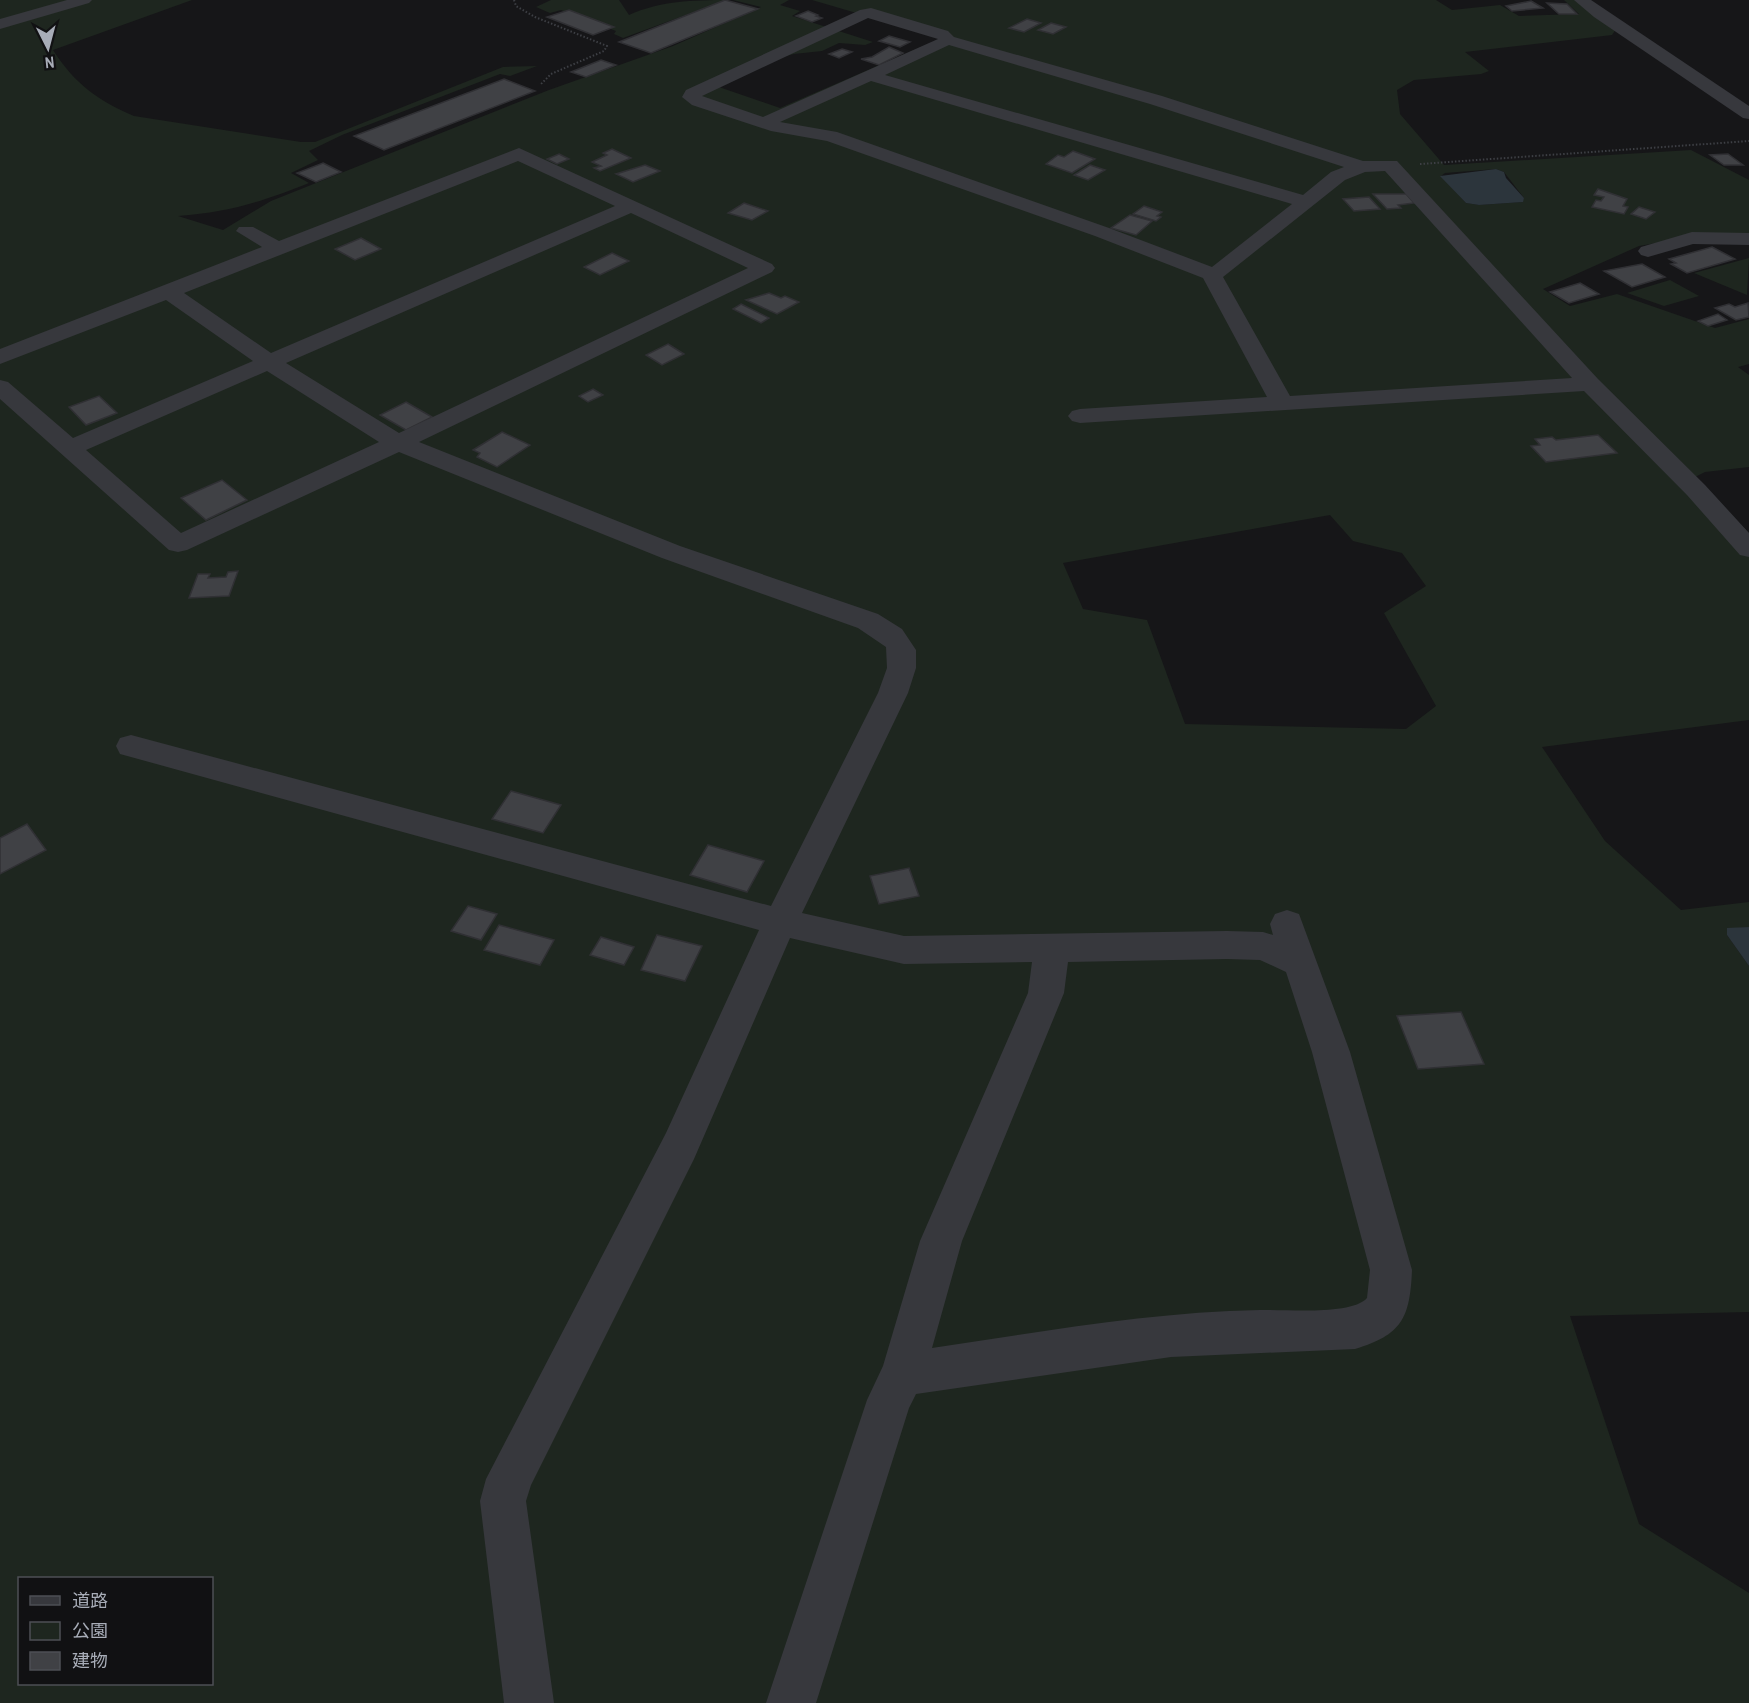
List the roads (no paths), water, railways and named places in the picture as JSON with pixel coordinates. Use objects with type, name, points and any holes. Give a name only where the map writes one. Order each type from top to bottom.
[{"type":"street","points":[[0,24],[84,0]]},
{"type":"street","points":[[1582,0],[1599,14],[1749,114]]},
{"type":"street","points":[[1362,167],[1108,84],[948,40],[942,34],[865,13],[692,94],[691,97],[764,123],[831,136],[1102,232],[1211,274],[1219,272],[1338,176],[1362,167],[1390,165],[1590,384],[1696,490],[1749,549]]},
{"type":"street","points":[[764,123],[948,40]]},
{"type":"street","points":[[871,76],[1307,202]]},
{"type":"street","points":[[0,357],[529,150],[631,206],[765,268],[178,544],[0,387]]},
{"type":"street","points":[[71,448],[631,206]]},
{"type":"street","points":[[246,231],[278,248]]},
{"type":"street","points":[[1648,251],[1692,238],[1749,239]]},
{"type":"street","points":[[1211,274],[1282,403]]},
{"type":"street","points":[[169,292],[270,363],[372,429],[671,552],[868,621],[886,631],[901,645],[905,660],[893,693],[780,922],[680,1146],[509,1479],[503,1501],[529,1703]]},
{"type":"street","points":[[1080,416],[1590,384]]},
{"type":"street","points":[[131,746],[780,922],[904,950],[1263,946],[1301,963]]},
{"type":"street","points":[[903,1374],[1124,1341],[1217,1331],[1326,1330],[1360,1326],[1378,1317],[1389,1295],[1391,1270],[1331,1052],[1287,924]]},
{"type":"street","points":[[791,1703],[889,1400],[903,1374],[941,1241],[1046,993],[1052,948]]}]
